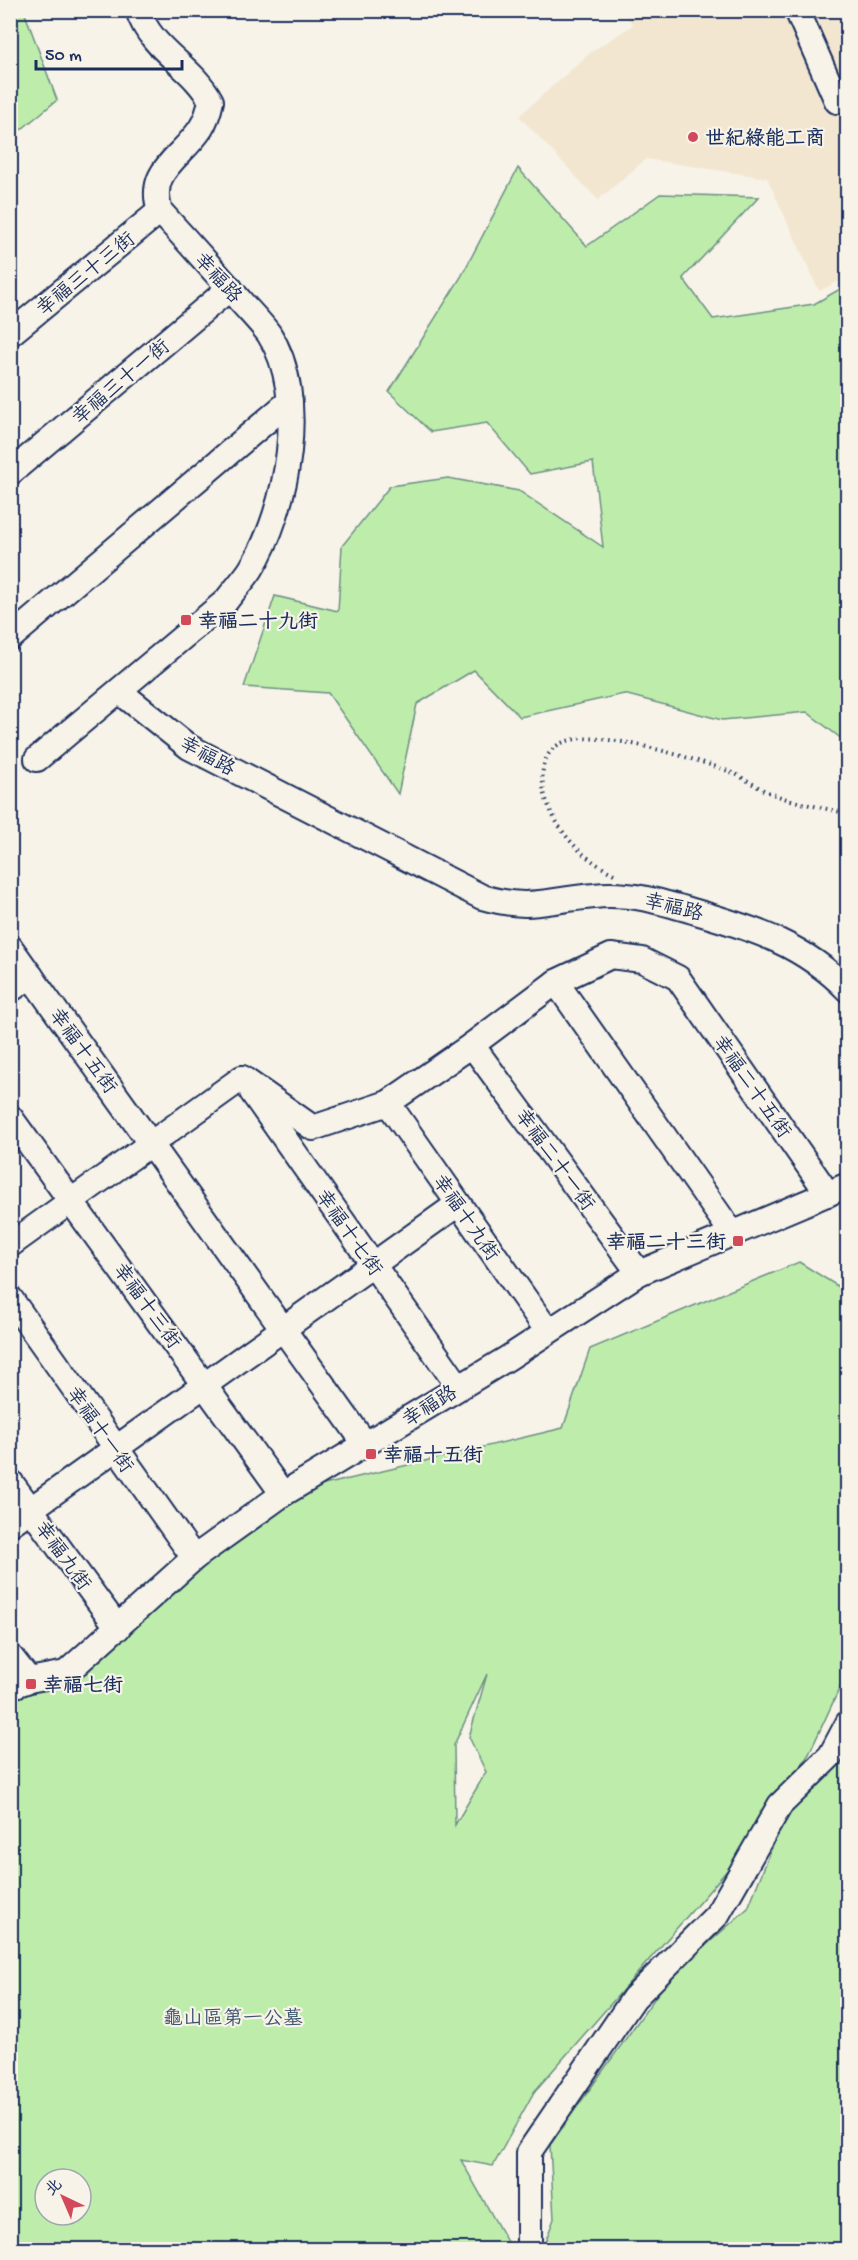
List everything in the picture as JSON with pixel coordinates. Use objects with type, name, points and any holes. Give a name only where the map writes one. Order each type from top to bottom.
[{"type":"street","points":[[138,10],[151,37],[162,50],[193,76],[211,101],[201,129],[165,168],[157,184],[155,196],[160,211]]},
{"type":"street","points":[[797,10],[837,101]]},
{"type":"street","name":"幸福路","points":[[160,211],[269,334],[283,370],[290,401],[288,463],[282,496],[268,536],[251,569],[226,601],[119,691],[189,747],[482,897],[510,905],[534,905],[593,896],[657,899],[756,929],[809,957],[848,990]]},
{"type":"street","name":"幸福三十三街","points":[[10,334],[160,211]]},
{"type":"street","name":"幸福三十一街","points":[[10,473],[230,288]]},
{"type":"street","points":[[10,638],[290,401]]},
{"type":"street","points":[[37,759],[119,691]]},
{"type":"street","name":"幸福十五街","points":[[10,947],[366,1445]]},
{"type":"street","name":"幸福二十五街","points":[[556,982],[610,956],[642,960],[678,978],[838,1189]]},
{"type":"street","points":[[10,990],[31,975]]},
{"type":"street","points":[[10,1245],[242,1078],[313,1128],[388,1103],[472,1045],[556,982],[732,1233]]},
{"type":"street","name":"幸福二十一街","points":[[472,1045],[639,1273]]},
{"type":"street","name":"幸福十七街","points":[[242,1078],[459,1387]]},
{"type":"street","name":"幸福十九街","points":[[388,1103],[547,1330]]},
{"type":"street","name":"幸福十三街","points":[[10,1117],[206,1384],[283,1494]]},
{"type":"street","name":"幸福路","points":[[20,1684],[66,1673],[194,1558],[283,1494],[366,1445],[639,1273],[838,1189]]},
{"type":"street","points":[[10,1524],[458,1204]]},
{"type":"street","name":"幸福十一街","points":[[10,1298],[194,1558]]},
{"type":"street","name":"幸福九街","points":[[10,1481],[118,1628]]},
{"type":"street","points":[[10,1656],[20,1684]]},
{"type":"street","points":[[527,2250],[529,2152],[634,1998],[717,1915],[780,1805],[831,1755],[848,1723]]},
{"type":"path","points":[[624,876],[591,861],[572,844],[556,822],[542,783],[543,762],[553,749],[566,741],[618,742],[689,758],[730,772],[770,793],[848,814]]},
{"type":"shaded area","name":"世紀綠能工商","points":[[624,11],[847,11],[847,277],[819,291],[767,178],[646,159],[598,200],[519,116],[591,52],[633,25]]},
{"type":"green space","points":[[11,10],[24,11],[57,100],[11,138]]},
{"type":"green space","points":[[518,168],[587,246],[660,194],[759,197],[683,278],[713,319],[814,304],[847,285],[847,743],[807,712],[722,720],[624,694],[520,717],[474,670],[417,704],[398,794],[328,693],[244,687],[275,596],[338,611],[342,546],[390,486],[448,478],[519,491],[603,547],[593,462],[530,474],[487,423],[431,432],[389,392],[461,277]]},
{"type":"green space","name":"龜山區第一公墓","points":[[799,1262],[847,1292],[847,1672],[809,1754],[730,1867],[534,2092],[493,2166],[461,2160],[511,2249],[11,2250],[11,1695],[30,1687],[303,1490],[563,1428],[590,1349]],"holes":[[[487,1674],[469,1737],[486,1772],[455,1825],[454,1745]]]},
{"type":"green space","points":[[847,1753],[847,2249],[542,2250],[554,2219],[550,2145],[669,1978],[748,1908],[785,1815]]},
{"type":"place","name":"世紀綠能工商","points":[[693,137]]},
{"type":"place","name":"幸福二十九街","points":[[186,620]]},
{"type":"place","name":"幸福二十三街","points":[[738,1241]]},
{"type":"place","name":"幸福十五街","points":[[371,1454]]},
{"type":"place","name":"幸福七街","points":[[31,1684]]}]
